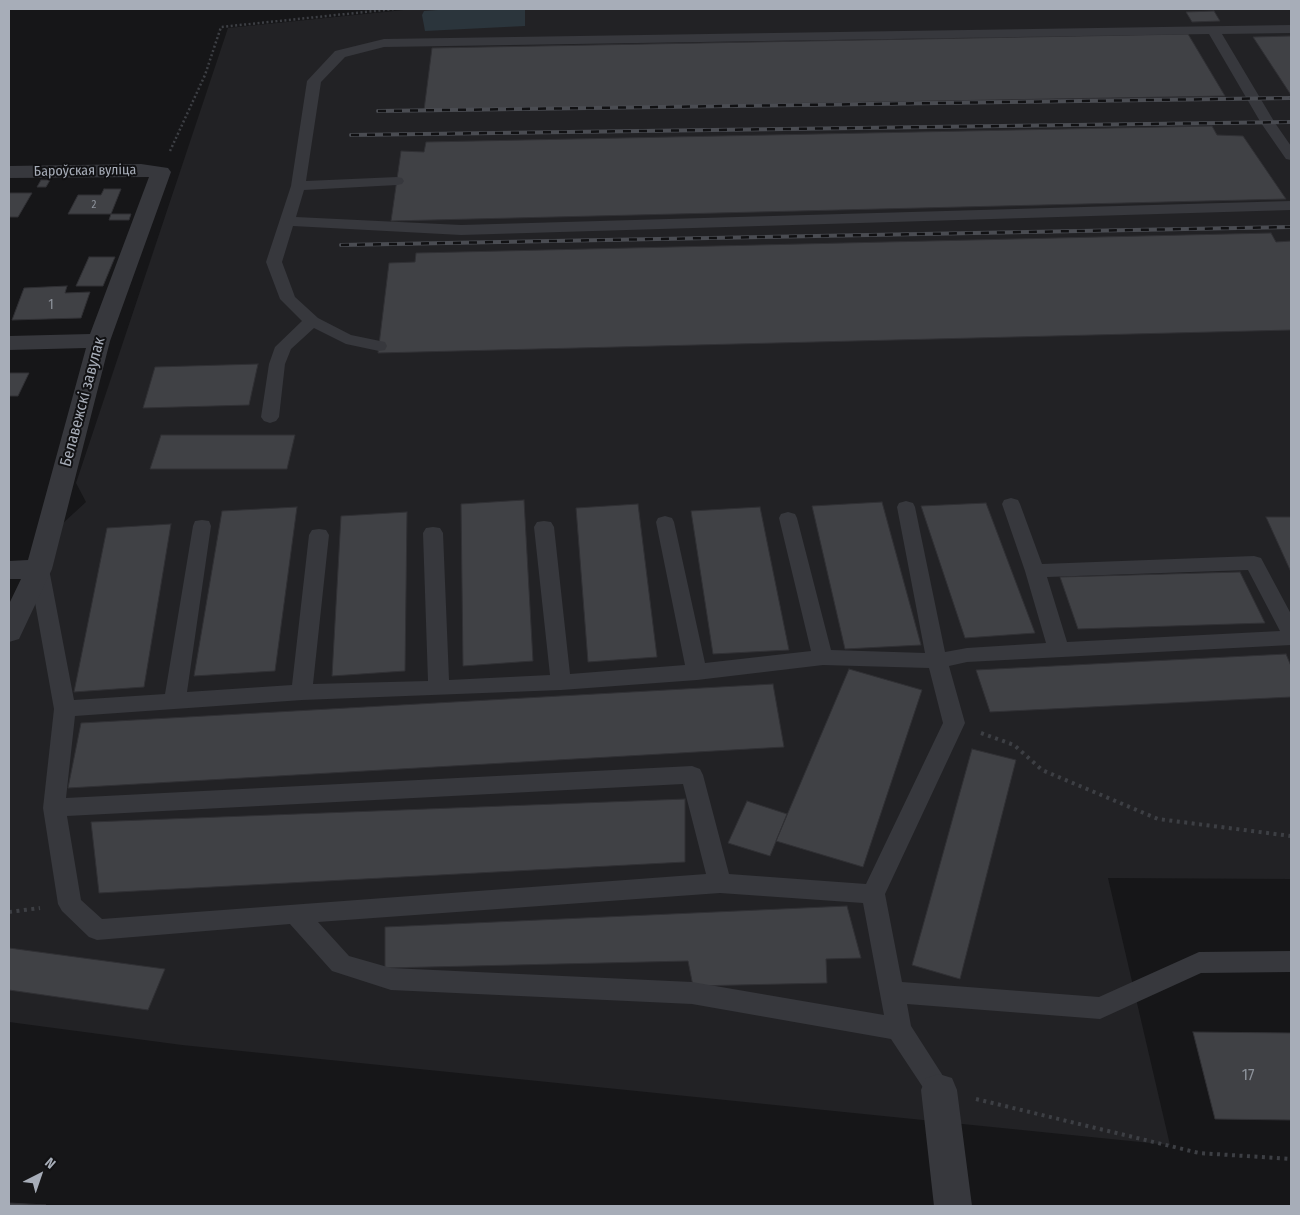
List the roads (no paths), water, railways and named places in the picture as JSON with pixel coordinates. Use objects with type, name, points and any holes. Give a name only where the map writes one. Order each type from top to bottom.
[{"type":"street","name":"Бароўская вуліца","points":[[9,172],[141,170],[161,172]]},
{"type":"street","name":"Белавежскі завулак","points":[[9,632],[39,569],[98,341],[161,172]]},
{"type":"street","points":[[9,343],[98,341]]},
{"type":"street","points":[[9,570],[39,569]]},
{"type":"street","points":[[939,1090],[953,1206]]},
{"type":"lane","points":[[379,346],[346,339],[312,321],[288,299],[274,262],[298,186],[314,81],[340,54],[384,43],[1291,29]]},
{"type":"lane","points":[[1213,30],[1268,123],[1291,156]]},
{"type":"lane","points":[[298,186],[397,181]]},
{"type":"lane","points":[[286,221],[461,230],[1291,206]]},
{"type":"lane","points":[[270,416],[277,364],[284,346],[312,321]]},
{"type":"lane","points":[[1011,504],[1035,571],[1059,651]]},
{"type":"lane","points":[[906,507],[937,661],[954,723],[873,894],[899,1029],[939,1090]]},
{"type":"lane","points":[[788,518],[823,657]]},
{"type":"lane","points":[[665,522],[697,672]]},
{"type":"lane","points":[[174,700],[202,526]]},
{"type":"lane","points":[[544,527],[561,682]]},
{"type":"lane","points":[[433,532],[439,688]]},
{"type":"lane","points":[[302,692],[319,535]]},
{"type":"lane","points":[[1035,571],[1254,563],[1291,632]]},
{"type":"lane","points":[[39,569],[65,709],[54,808],[70,904],[98,930],[720,883],[873,894]]},
{"type":"lane","points":[[65,709],[302,692],[561,682],[697,672],[823,657],[937,661],[967,655],[1291,638]]},
{"type":"lane","points":[[54,808],[692,775],[720,883]]},
{"type":"lane","points":[[295,914],[341,964],[391,979],[692,993],[899,1029]]},
{"type":"lane","points":[[892,992],[1100,1008],[1200,963],[1291,962]]},
{"type":"railway","points":[[378,111],[1291,98]]},
{"type":"railway","points":[[351,135],[1291,122]]},
{"type":"railway","points":[[341,245],[1291,227]]}]
